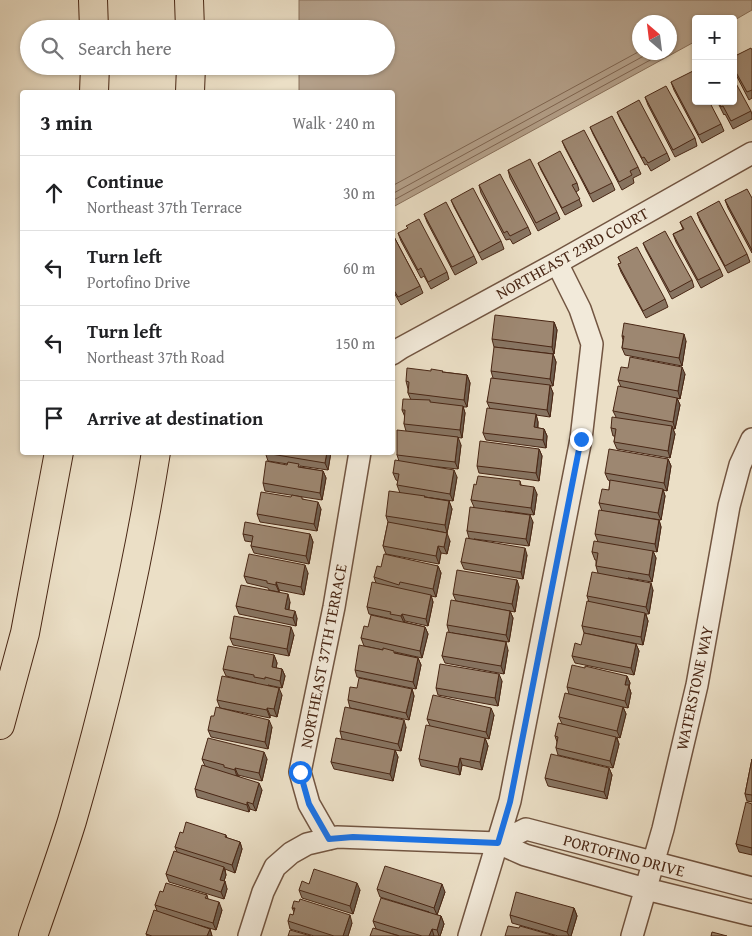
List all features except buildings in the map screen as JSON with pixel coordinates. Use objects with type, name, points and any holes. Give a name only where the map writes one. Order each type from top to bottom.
[{"type":"highway","points":[[93,0],[94,20]]},
{"type":"highway","points":[[189,0],[190,20]]},
{"type":"highway","points":[[94,90],[95,75]]},
{"type":"highway","points":[[190,90],[191,75]]},
{"type":"highway","points":[[0,725],[24,634],[58,455]]},
{"type":"highway","points":[[32,936],[71,823],[119,643],[150,492],[156,455]]},
{"type":"street","name":"NORTHEAST 23RD COURT","points":[[395,352],[752,153]]},
{"type":"street","points":[[469,936],[510,802],[581,439],[592,344],[580,309],[557,262]]},
{"type":"street","name":"WATERSTONE WAY","points":[[632,936],[653,863],[697,685],[729,506],[740,464],[752,439]]},
{"type":"street","name":"NORTHEAST 37TH TERRACE","points":[[329,839],[309,804],[300,772],[334,607],[359,455]]},
{"type":"street","name":"PORTOFINO DRIVE","points":[[498,843],[526,829],[752,888]]},
{"type":"street","name":"PORTOFINO DRIVE","points":[[329,839],[353,837],[498,843],[525,855],[646,889],[752,915]]},
{"type":"street","points":[[248,936],[275,867],[291,853],[307,844],[329,839]]},
{"type":"water","points":[[299,0],[752,0],[752,10],[737,19],[737,15],[692,15],[692,43],[677,51],[677,15],[632,15],[632,60],[661,60],[395,206],[395,90],[299,90],[299,75],[395,75],[395,20],[299,20]]},
{"type":"route","points":[[300,772],[309,804],[329,839],[353,837],[498,843],[510,802],[581,439]]}]
